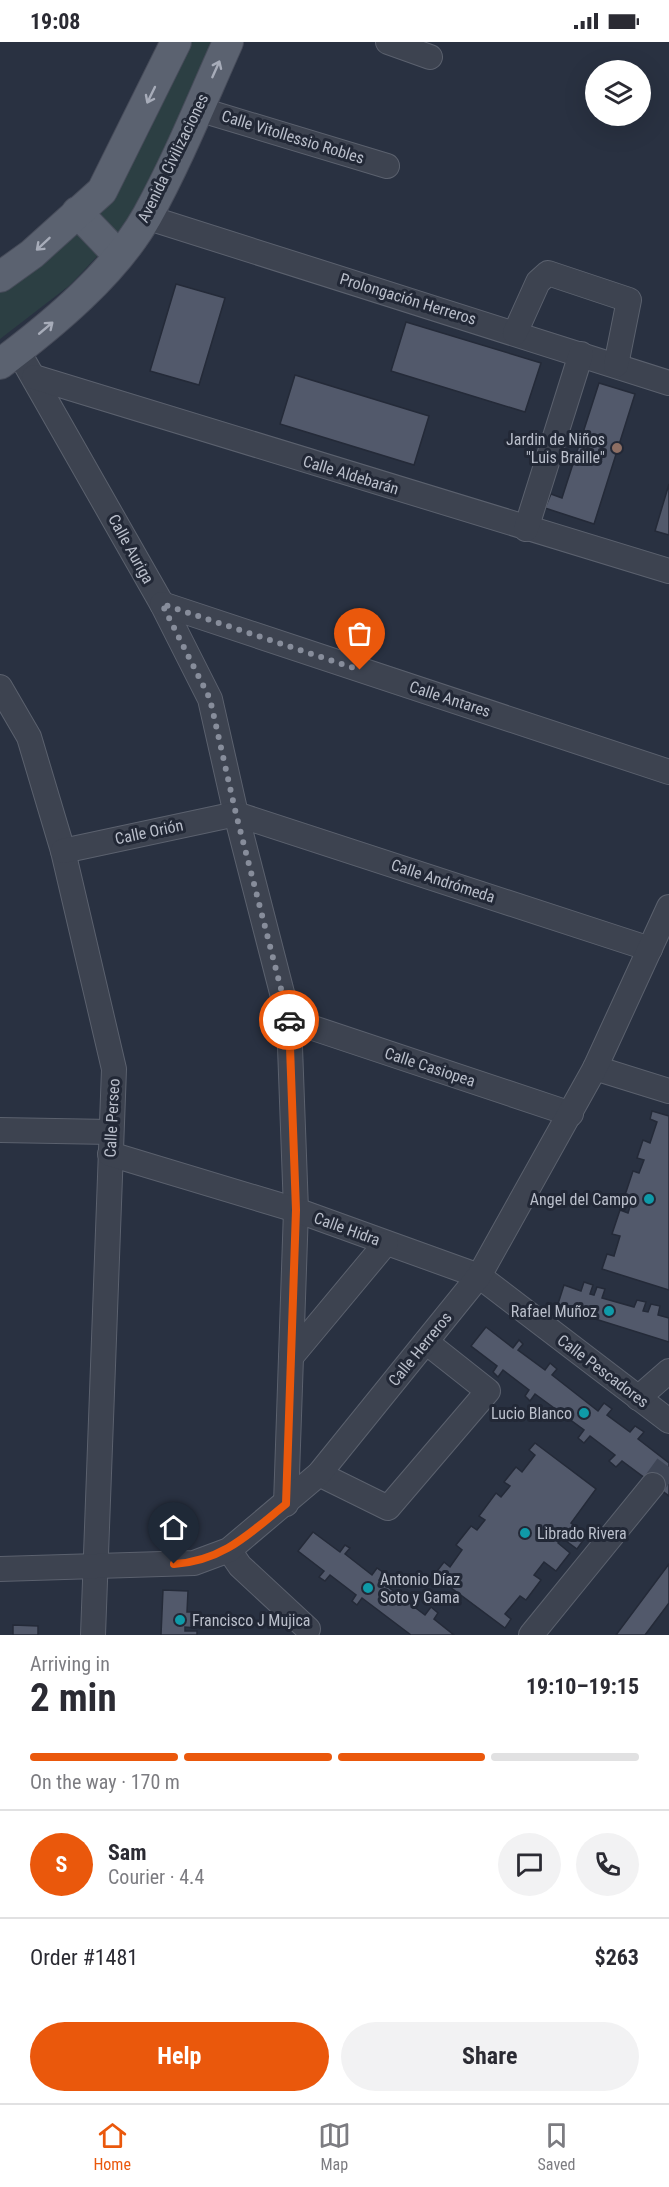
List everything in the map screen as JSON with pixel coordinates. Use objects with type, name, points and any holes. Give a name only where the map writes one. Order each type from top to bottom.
[{"type":"main road","points":[[0,277],[32,254],[102,191],[176,42]]},
{"type":"main road","name":"Avenida Civilizaciones","points":[[9,358],[72,306],[118,255],[146,217],[228,42]]},
{"type":"main road","points":[[77,212],[118,255]]},
{"type":"street","points":[[388,42],[430,57]]},
{"type":"street","name":"Calle Vitollessio Robles","points":[[198,109],[387,166]]},
{"type":"street","name":"Prolongación Herreros","points":[[146,217],[669,383]]},
{"type":"street","points":[[515,333],[538,282],[548,273],[630,300],[616,365]]},
{"type":"street","points":[[526,529],[581,354]]},
{"type":"street","name":"Calle Auriga","points":[[9,358],[34,377],[162,604],[210,699],[236,814],[289,1020],[296,1210],[286,1504]]},
{"type":"street","name":"Calle Aldebarán","points":[[34,377],[669,571]]},
{"type":"street","name":"Calle Antares","points":[[162,604],[669,772]]},
{"type":"street","name":"Calle Perseo","points":[[0,687],[29,737],[63,851],[114,1069],[93,1635]]},
{"type":"street","name":"Calle Orión","points":[[63,851],[236,814]]},
{"type":"street","name":"Calle Andrómeda","points":[[236,814],[650,949]]},
{"type":"street","name":"Calle Herreros","points":[[0,1569],[96,1568],[194,1563],[229,1550],[286,1504],[319,1473],[480,1276],[595,1068],[669,907]]},
{"type":"street","name":"Calle Casiopea","points":[[289,1020],[571,1114]]},
{"type":"street","points":[[595,1068],[669,1090]]},
{"type":"street","name":"Calle Hidra","points":[[0,1130],[111,1143],[480,1276]]},
{"type":"street","points":[[291,1357],[386,1243]]},
{"type":"street","name":"Calle Pescadores","points":[[480,1276],[669,1421]]},
{"type":"street","points":[[319,1473],[388,1508],[488,1391],[426,1342]]},
{"type":"street","points":[[638,1398],[669,1371]]},
{"type":"street","points":[[531,1635],[653,1485]]},
{"type":"street","points":[[229,1550],[240,1566],[308,1629]]},
{"type":"green space","points":[[188,42],[215,42],[136,215],[70,285],[0,339],[0,293],[45,259],[109,202],[148,134]]},
{"type":"building","points":[[176,284],[225,298],[199,385],[150,371]]},
{"type":"building","points":[[406,322],[541,363],[525,412],[391,371]]},
{"type":"building","points":[[295,375],[429,416],[414,465],[280,424]]},
{"type":"building","points":[[599,383],[635,394],[594,524],[545,508],[551,494],[562,498]]},
{"type":"building","points":[[669,484],[669,535],[655,531]]},
{"type":"building","name":"Angel del Campo","points":[[652,1111],[669,1116],[669,1290],[602,1269],[607,1254],[614,1256],[620,1236],[612,1234],[620,1210],[628,1213],[632,1200],[624,1198],[633,1171],[639,1173],[644,1160],[637,1158],[643,1140],[650,1143],[657,1122],[650,1119]]},
{"type":"building","name":"Rafael Muñoz","points":[[584,1282],[593,1285],[590,1294],[594,1295],[597,1287],[605,1289],[602,1298],[634,1307],[637,1300],[646,1302],[643,1311],[648,1312],[651,1304],[660,1306],[658,1315],[669,1318],[669,1342],[557,1307],[564,1285],[581,1291]]},
{"type":"building","name":"Lucio Blanco","points":[[486,1327],[513,1348],[519,1340],[523,1344],[518,1350],[545,1370],[550,1363],[557,1369],[552,1375],[598,1411],[604,1403],[612,1409],[607,1415],[630,1432],[635,1426],[644,1432],[638,1439],[669,1463],[669,1496],[622,1461],[616,1467],[609,1461],[615,1455],[590,1436],[584,1443],[578,1438],[584,1430],[535,1394],[530,1401],[525,1396],[529,1390],[503,1370],[498,1377],[493,1372],[497,1366],[471,1346]]},
{"type":"building","name":"Librado Rivera","points":[[535,1443],[596,1489],[571,1523],[587,1535],[577,1549],[562,1538],[558,1543],[570,1553],[556,1571],[544,1562],[534,1575],[541,1580],[526,1600],[520,1596],[505,1614],[511,1619],[505,1628],[434,1575],[444,1562],[450,1567],[462,1550],[456,1545],[471,1526],[477,1530],[485,1520],[479,1516],[496,1493],[501,1497],[510,1486],[504,1482],[516,1467],[522,1472],[535,1455],[529,1450]]},
{"type":"building","name":"Antonio Díaz Soto y Gama","points":[[313,1532],[340,1552],[345,1545],[350,1548],[345,1554],[372,1575],[377,1568],[384,1573],[379,1580],[425,1615],[431,1607],[438,1613],[434,1619],[454,1635],[411,1635],[362,1598],[357,1605],[352,1601],[356,1595],[330,1575],[325,1581],[319,1577],[324,1571],[298,1551]]},
{"type":"building","points":[[669,1564],[669,1603],[645,1635],[616,1635]]},
{"type":"building","name":"Francisco J Mujica","points":[[163,1590],[188,1591],[187,1612],[198,1612],[197,1628],[185,1627],[185,1631],[197,1631],[197,1635],[161,1635]]},
{"type":"building","points":[[13,1625],[38,1626],[38,1635],[13,1635]]},
{"type":"tunnel","points":[[653,1485],[669,1463]]},
{"type":"way so far","points":[[289,1020],[236,814],[210,699],[162,604],[360,670]]},
{"type":"place","name":"Jardin de Niños \"Luis Braille\"","points":[[617,448]]},
{"type":"place","name":"Angel del Campo","points":[[649,1199]]},
{"type":"place","name":"Rafael Muñoz","points":[[609,1311]]},
{"type":"place","name":"Lucio Blanco","points":[[584,1413]]},
{"type":"place","name":"Librado Rivera","points":[[525,1533]]},
{"type":"place","name":"Antonio Díaz Soto y Gama","points":[[368,1588]]},
{"type":"place","name":"Francisco J Mujica","points":[[180,1620]]},
{"type":"route","points":[[174,1564],[194,1563],[229,1550],[286,1504],[296,1210],[289,1020]]}]
